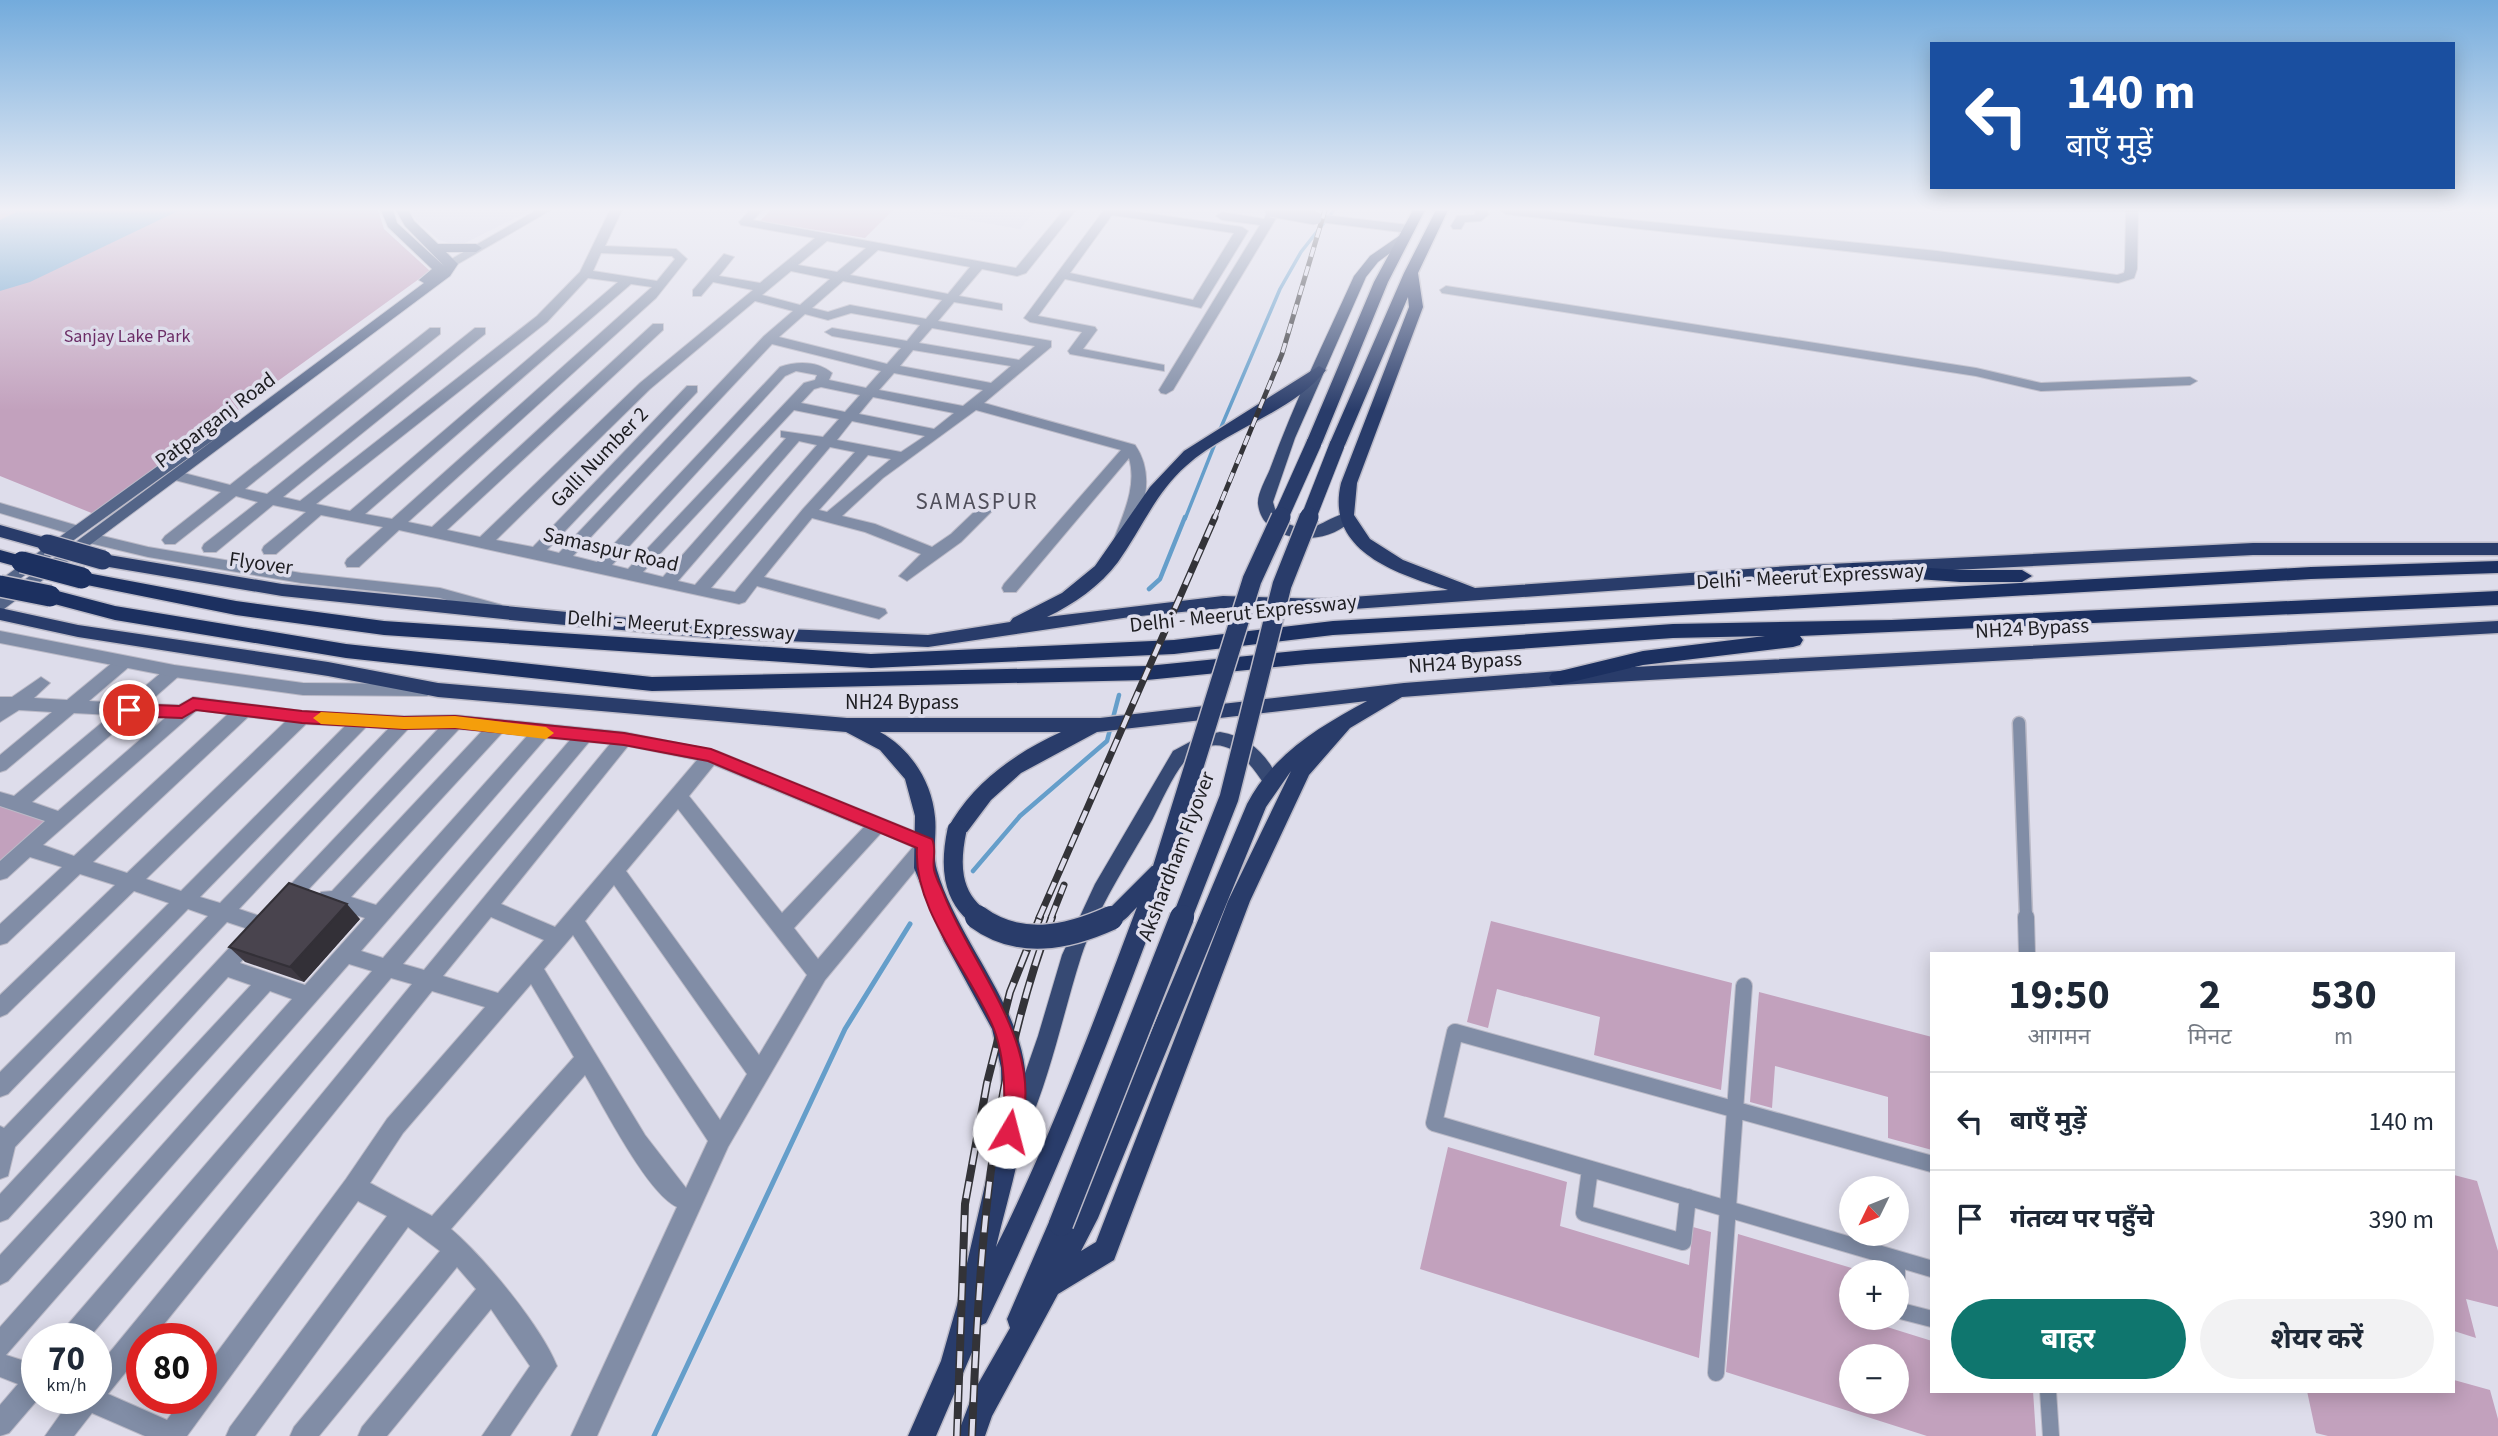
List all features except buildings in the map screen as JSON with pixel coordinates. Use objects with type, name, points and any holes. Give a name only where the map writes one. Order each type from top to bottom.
[{"type":"highway","name":"Akshardham Flyover","points":[[954,1360],[1030,1206],[1093,1054],[1162,869],[1252,580],[1314,443],[1384,277]]},
{"type":"highway","name":"Akshardham Flyover","points":[[975,1423],[1061,1224],[1229,798],[1282,585],[1409,277]]},
{"type":"highway","points":[[1412,277],[1416,307],[1349,483],[1345,503],[1346,518],[1360,537],[1380,555],[1405,569],[1478,593]]},
{"type":"highway","points":[[974,635],[1002,628],[1054,606],[1094,576],[1121,542],[1159,484],[1190,453],[1298,390],[1319,370]]},
{"type":"highway","name":"Flyover","points":[[0,531],[103,560],[282,590],[521,615]]},
{"type":"highway","points":[[521,615],[711,632],[928,641],[1130,611],[1223,602],[1325,605],[1853,569],[2253,549],[2494,547]]},
{"type":"highway","name":"Delhi - Meerut Expressway","points":[[0,556],[82,578],[236,608],[384,628],[673,650],[910,661],[1174,647],[1333,628],[2178,580],[2498,567]]},
{"type":"highway","points":[[1853,569],[1960,576],[2063,575],[2178,580]]},
{"type":"highway","points":[[0,587],[115,613],[360,653],[652,684],[902,682],[1147,673],[1306,657],[1673,631],[1892,627],[2498,598]]},
{"type":"highway","points":[[0,614],[78,631],[438,690]]},
{"type":"highway","points":[[1559,678],[1643,658],[1892,627]]},
{"type":"highway","name":"NH24 Bypass","points":[[438,690],[847,725],[1100,725],[1404,690],[1559,678],[2498,627]]},
{"type":"highway","points":[[975,1423],[1052,1285],[1085,1218],[1182,976],[1257,803],[1271,781],[1308,746],[1343,723],[1404,690]]},
{"type":"highway","points":[[1052,1285],[1105,1251],[1239,901],[1301,771],[1343,723]]},
{"type":"highway","points":[[847,725],[887,745],[914,776],[921,795],[926,844],[925,868],[955,941],[1003,1027],[1013,1068],[1014,1111],[972,1298],[954,1360],[922,1436]]},
{"type":"highway","points":[[1100,725],[1051,744],[1022,759],[977,799],[957,830],[950,853],[950,876],[959,897],[998,929],[1026,937],[1056,937],[1085,930],[1111,918],[1162,869]]},
{"type":"main road","name":"Patparganj Road","points":[[0,607],[84,535],[431,277]]},
{"type":"main road","name":"Patparganj Road","points":[[0,587],[176,477],[432,284],[437,277]]},
{"type":"main road","points":[[1346,518],[1327,529],[1302,533],[1271,522],[1266,514],[1265,502],[1288,438],[1360,277]]},
{"type":"main road","points":[[1000,1175],[1049,1036],[1072,955],[1102,890],[1179,756],[1192,745],[1213,737],[1240,743],[1262,762],[1271,781]]},
{"type":"street","points":[[270,550],[310,508],[542,319],[582,277]]},
{"type":"street","points":[[607,277],[662,285]]},
{"type":"street","points":[[352,564],[668,277]]},
{"type":"street","points":[[482,544],[645,386],[778,277]]},
{"type":"street","points":[[837,277],[997,307]]},
{"type":"street","points":[[562,559],[769,339],[837,277]]},
{"type":"street","name":"Samaspur Road","points":[[176,477],[352,517],[536,553],[699,591],[969,277]]},
{"type":"street","points":[[1062,277],[1030,318],[1090,330],[1075,351],[1159,368]]},
{"type":"street","points":[[1073,277],[1196,304],[1213,277]]},
{"type":"street","points":[[1166,390],[1233,277]]},
{"type":"street","points":[[2104,277],[2124,277]]},
{"type":"street","points":[[697,293],[710,278],[799,309],[831,316],[850,309],[1046,344],[970,408],[902,457],[832,516]]},
{"type":"street","points":[[352,517],[628,280]]},
{"type":"street","points":[[1446,290],[1976,372],[2041,387],[2190,381]]},
{"type":"street","points":[[434,534],[658,327]]},
{"type":"street","points":[[170,540],[435,331]]},
{"type":"street","points":[[210,548],[267,499],[480,331]]},
{"type":"street","points":[[832,332],[1021,364]]},
{"type":"street","points":[[769,339],[890,368],[994,388]]},
{"type":"street","points":[[600,568],[780,373],[791,366],[819,371],[825,373],[821,383]]},
{"type":"street","points":[[631,575],[809,386],[821,383],[970,408],[1130,448],[1139,458],[1142,475],[1121,542]]},
{"type":"street","name":"Galli Number 2","points":[[536,553],[692,389]]},
{"type":"street","points":[[791,405],[937,434]]},
{"type":"street","points":[[768,430],[902,457]]},
{"type":"street","points":[[667,583],[796,436]]},
{"type":"street","points":[[1010,588],[1130,448]]},
{"type":"street","points":[[699,591],[739,598],[808,512],[865,450]]},
{"type":"street","points":[[906,576],[956,538],[1000,495]]},
{"type":"street","points":[[0,508],[148,552],[301,578],[440,593],[521,615]]},
{"type":"street","points":[[808,512],[832,516],[934,553]]},
{"type":"street","points":[[754,580],[879,613]]},
{"type":"street","points":[[0,637],[174,671],[303,689],[438,690]]},
{"type":"street","points":[[0,765],[124,662]]},
{"type":"street","points":[[9,801],[129,710],[174,671]]},
{"type":"street","points":[[0,716],[8,704],[41,683]]},
{"type":"street","points":[[0,872],[193,703],[302,717],[404,723],[455,722],[624,739],[711,755],[926,844],[818,974],[720,1140],[689,1201],[584,1436]]},
{"type":"street","points":[[8,704],[182,712]]},
{"type":"street","points":[[0,937],[245,709]]},
{"type":"street","points":[[0,1008],[302,717]]},
{"type":"street","points":[[0,1087],[362,720]]},
{"type":"street","points":[[0,1211],[262,925],[455,722]]},
{"type":"street","points":[[0,1168],[3,1140],[404,723]]},
{"type":"street","points":[[2019,723],[2027,952]]},
{"type":"street","points":[[336,900],[497,727]]},
{"type":"street","points":[[0,1346],[541,732]]},
{"type":"street","points":[[86,1323],[584,736]]},
{"type":"street","points":[[112,1369],[624,739]]},
{"type":"street","points":[[217,1374],[354,1187],[395,1126],[559,938],[679,797],[711,755]]},
{"type":"street","points":[[679,797],[818,974]]},
{"type":"street","points":[[9,801],[61,818]]},
{"type":"street","points":[[781,928],[877,825]]},
{"type":"street","points":[[27,848],[262,925]]},
{"type":"street","points":[[615,871],[760,1074]]},
{"type":"street","points":[[298,887],[378,914]]},
{"type":"street","points":[[487,907],[559,938]]},
{"type":"street","points":[[574,920],[720,1140]]},
{"type":"street","points":[[344,954],[500,1003]]},
{"type":"street","points":[[225,967],[307,995]]},
{"type":"street","points":[[532,967],[644,1152],[674,1194],[689,1201]]},
{"type":"street","points":[[0,1273],[266,982]]},
{"type":"street","points":[[1716,1373],[1744,986]]},
{"type":"street","points":[[1930,1163],[1455,1032],[1434,1123],[1728,1207],[1930,1268]]},
{"type":"street","points":[[434,1231],[587,1058]]},
{"type":"street","points":[[1590,1169],[1584,1213],[1683,1242],[1688,1197]]},
{"type":"street","points":[[354,1187],[434,1231],[456,1250],[491,1290],[545,1366],[495,1436]]},
{"type":"street","points":[[239,1436],[403,1214]]},
{"type":"street","points":[[303,1436],[456,1250]]},
{"type":"street","points":[[1897,1259],[1898,1310],[1930,1318]]},
{"type":"street","points":[[370,1436],[491,1290]]},
{"type":"street","points":[[0,1365],[21,1373]]},
{"type":"street","points":[[2048,1393],[2052,1436]]},
{"type":"street","points":[[0,1424],[21,1398]]},
{"type":"street","points":[[112,1408],[173,1435],[188,1414]]},
{"type":"street","points":[[58,1436],[75,1414]]},
{"type":"green space","name":"Sanjay Lake Park","points":[[0,277],[422,277],[94,514],[0,476]]},
{"type":"green space","points":[[0,803],[51,820],[0,864]]},
{"type":"green space","points":[[1491,921],[1732,983],[1721,1090],[1594,1055],[1600,1017],[1497,989],[1488,1028],[1467,1022]]},
{"type":"green space","points":[[1759,992],[1930,1036],[1930,1149],[1888,1138],[1888,1097],[1775,1066],[1772,1108],[1750,1102]]},
{"type":"green space","points":[[1448,1147],[1567,1182],[1560,1226],[1689,1265],[1693,1227],[1711,1232],[1699,1358],[1420,1269]]},
{"type":"green space","points":[[2455,1175],[2477,1181],[2498,1251],[2498,1307],[2466,1299],[2476,1338],[2455,1331]]},
{"type":"green space","points":[[1738,1234],[1839,1264],[1839,1330],[1897,1330],[1930,1340],[1930,1393],[2033,1393],[2036,1436],[1927,1436],[1858,1414],[1909,1414],[1909,1344],[1839,1344],[1839,1408],[1726,1372]]},
{"type":"green space","points":[[2455,1380],[2490,1390],[2498,1419],[2498,1436],[2328,1436],[2316,1433],[2307,1393],[2455,1393]]},
{"type":"water","points":[[0,277],[40,277],[30,282],[0,291]]},
{"type":"waterway","points":[[1219,432],[1287,277]]},
{"type":"waterway","points":[[1185,519],[1216,441]]},
{"type":"waterway","points":[[1149,589],[1160,579],[1185,517]]},
{"type":"waterway","points":[[973,871],[1020,816],[1107,741],[1119,695]]},
{"type":"waterway","points":[[654,1436],[845,1029],[910,924]]},
{"type":"railway","points":[[1214,519],[1282,354],[1305,277]]},
{"type":"railway","points":[[1039,918],[1215,517]]},
{"type":"railway","points":[[1051,918],[1064,885]]},
{"type":"railway","points":[[957,1436],[965,1204],[987,1083],[1010,992],[1040,917]]},
{"type":"railway","points":[[972,1436],[978,1304],[1000,1108],[1013,1043],[1030,980],[1052,917]]},
{"type":"slow traffic","points":[[321,718],[404,723],[455,722],[546,733]]},
{"type":"district","name":"SAMASPUR","points":[[977,501]]},
{"type":"route","points":[[129,710],[182,712],[193,703],[302,717],[404,723],[455,722],[624,739],[711,755],[926,844],[925,868],[936,897],[955,941],[985,990],[1003,1027],[1013,1068],[1014,1111],[1009,1132]]}]
